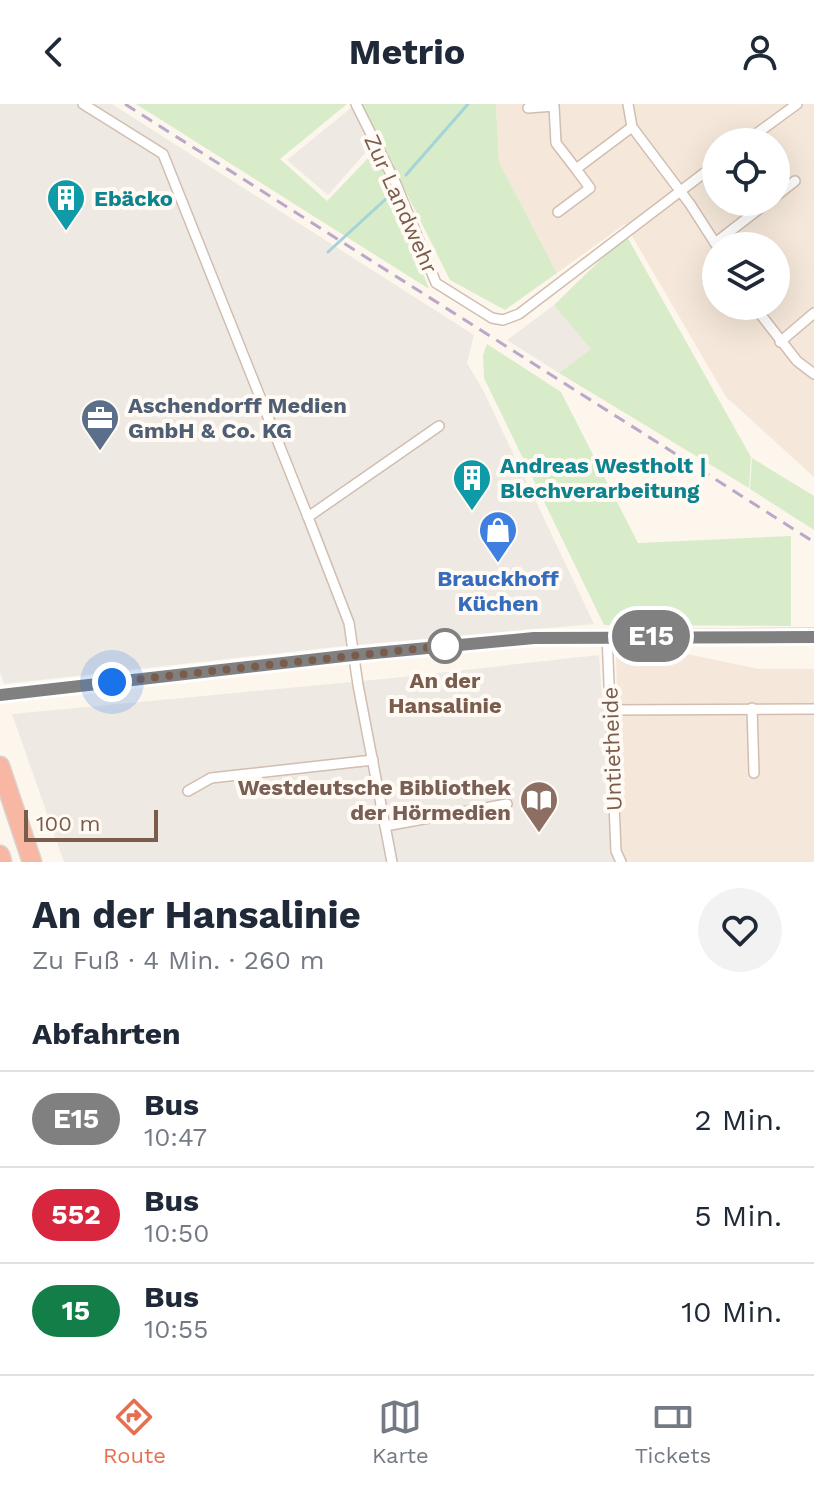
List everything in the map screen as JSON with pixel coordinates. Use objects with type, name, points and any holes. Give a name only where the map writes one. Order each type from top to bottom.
[{"type":"highway","points":[[0,766],[32,862]]},
{"type":"highway","points":[[0,855],[2,862]]},
{"type":"main road","points":[[0,695],[534,638],[607,635],[814,636]]},
{"type":"street","points":[[83,104],[163,154],[347,616],[392,862]]},
{"type":"street","name":"Zur Landwehr","points":[[356,104],[396,184],[436,283],[496,320],[512,319],[679,190]]},
{"type":"street","points":[[628,104],[632,127],[708,232]]},
{"type":"street","points":[[764,128],[797,104]]},
{"type":"street","points":[[528,108],[554,106],[556,143],[590,188],[558,212]]},
{"type":"street","points":[[576,169],[632,127]]},
{"type":"street","points":[[679,190],[702,174]]},
{"type":"street","points":[[790,185],[795,181]]},
{"type":"street","points":[[731,232],[751,216]]},
{"type":"street","points":[[780,342],[814,313]]},
{"type":"street","points":[[764,320],[797,361],[814,374]]},
{"type":"street","points":[[308,517],[439,426]]},
{"type":"street","name":"Untietheide","points":[[607,635],[616,851],[621,862]]},
{"type":"street","points":[[752,708],[754,773]]},
{"type":"street","points":[[609,710],[814,709]]},
{"type":"street","points":[[188,791],[211,778],[373,760]]},
{"type":"street","points":[[385,826],[507,804]]},
{"type":"shaded area","points":[[0,104],[112,104],[474,335],[467,363],[483,390],[594,624],[344,646],[4,684],[0,672]]},
{"type":"shaded area","points":[[496,104],[814,104],[814,477],[726,397],[625,224],[557,273],[499,162]]},
{"type":"shaded area","points":[[352,107],[371,146],[328,195],[287,160]]},
{"type":"shaded area","points":[[554,305],[592,349],[559,373],[507,340]]},
{"type":"shaded area","points":[[682,653],[759,669],[814,669],[814,862],[622,862],[616,654]]},
{"type":"shaded area","points":[[599,655],[614,862],[64,862],[12,714],[383,679]]},
{"type":"green space","points":[[136,104],[347,104],[280,159],[327,201],[375,151],[429,289]]},
{"type":"green space","points":[[362,104],[496,104],[499,162],[557,273],[505,310],[450,280]]},
{"type":"green space","points":[[626,235],[751,457],[749,488],[559,373],[591,349],[554,305]]},
{"type":"green space","points":[[487,344],[561,392],[638,543],[791,536],[791,626],[604,625],[484,378],[483,355]]},
{"type":"green space","points":[[752,458],[814,496],[814,530],[750,489]]},
{"type":"waterway","points":[[406,175],[468,104]]},
{"type":"waterway","points":[[328,252],[388,197]]},
{"type":"railway","points":[[125,104],[814,542]]},
{"type":"bus line","name":"E15","points":[[0,695],[534,638],[607,635],[814,637]]},
{"type":"place","name":"Ebäcko","points":[[66,232]]},
{"type":"place","name":"Aschendorff Medien GmbH & Co. KG","points":[[100,452]]},
{"type":"place","name":"Andreas Westholt | Blechverarbeitung","points":[[472,512]]},
{"type":"place","name":"Brauckhoff Küchen","points":[[498,564]]},
{"type":"place","name":"An der Hansalinie","points":[[445,646]]},
{"type":"place","name":"Westdeutsche Bibliothek der Hörmedien","points":[[539,834]]},
{"type":"route","points":[[112,682],[452,645],[445,646]]}]
